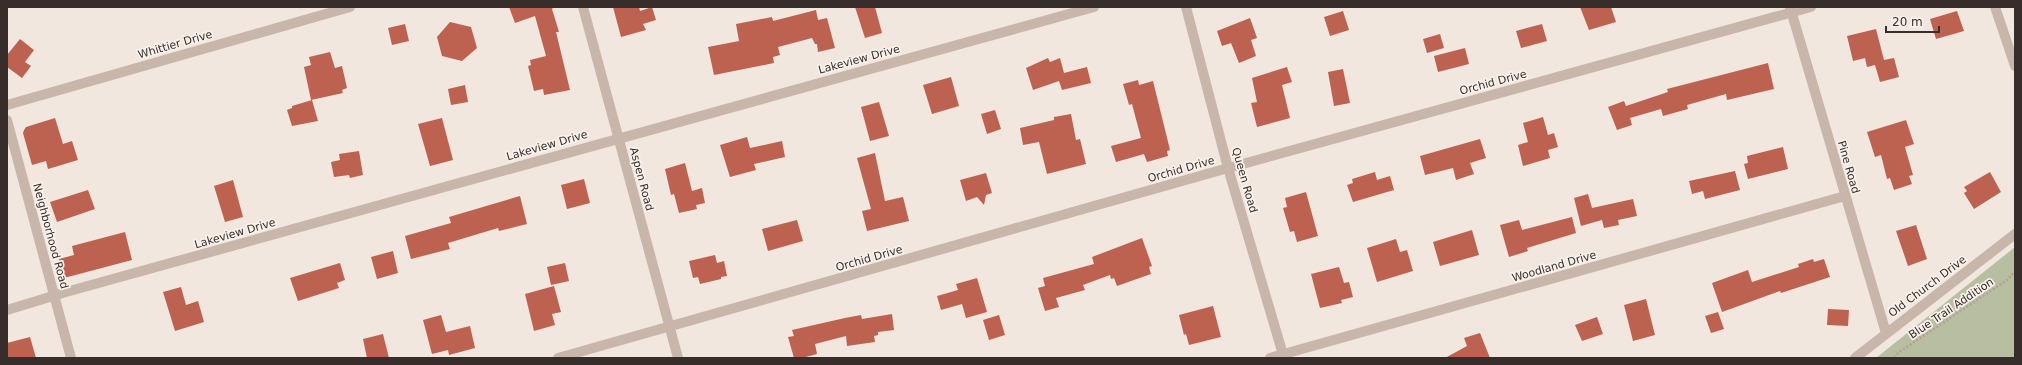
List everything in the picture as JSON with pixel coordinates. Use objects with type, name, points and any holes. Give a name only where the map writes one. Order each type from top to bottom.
[{"type":"street","name":"Whittier Drive","points":[[7,104],[350,7]]},
{"type":"street","name":"Aspen Road","points":[[583,7],[678,358]]},
{"type":"street","name":"Lakeview Drive","points":[[7,310],[54,295],[1094,7]]},
{"type":"street","name":"Queen Road","points":[[1186,7],[1228,168],[1283,356]]},
{"type":"street","name":"Orchid Drive","points":[[558,358],[1791,10],[1811,7]]},
{"type":"street","points":[[1995,7],[2015,66]]},
{"type":"street","name":"Pine Road","points":[[1791,10],[1886,333]]},
{"type":"street","name":"Neighborhood Road","points":[[7,120],[71,358]]},
{"type":"street","name":"Woodland Drive","points":[[1270,358],[1283,356],[1845,196]]},
{"type":"street","name":"Old Church Drive","points":[[1855,358],[2015,234]]},
{"type":"path","name":"Blue Trail Addition","points":[[1895,358],[1898,353],[2008,280],[2015,271]]},
{"type":"green space","points":[[2015,247],[2015,358],[1876,358]]},
{"type":"building","points":[[509,7],[554,7],[552,9],[559,32],[556,32],[570,90],[544,95],[543,89],[534,91],[528,66],[531,65],[530,60],[546,56],[535,16],[515,23]]},
{"type":"building","points":[[613,7],[639,7],[640,11],[652,7],[656,20],[643,24],[646,30],[621,37]]},
{"type":"building","points":[[855,7],[875,7],[882,33],[865,38]]},
{"type":"building","points":[[1580,7],[1611,7],[1616,22],[1589,30]]},
{"type":"building","points":[[816,10],[818,20],[827,18],[835,48],[818,52],[817,44],[815,44],[812,38],[778,47],[780,55],[773,57],[774,63],[714,75],[708,47],[739,41],[736,24],[772,17],[773,21]]},
{"type":"building","points":[[1343,11],[1349,30],[1330,36],[1324,17]]},
{"type":"building","points":[[1957,11],[1964,31],[1936,39],[1930,19]]},
{"type":"building","points":[[1250,18],[1257,38],[1251,40],[1256,56],[1239,63],[1231,43],[1222,46],[1217,31]]},
{"type":"building","points":[[450,22],[471,27],[477,48],[462,61],[442,56],[437,37]]},
{"type":"building","points":[[405,24],[409,41],[392,45],[388,28]]},
{"type":"building","points":[[1542,24],[1547,41],[1521,48],[1516,31]]},
{"type":"building","points":[[1876,29],[1884,60],[1894,58],[1899,77],[1880,82],[1875,65],[1867,67],[1865,58],[1853,61],[1847,36]]},
{"type":"building","points":[[1440,34],[1444,48],[1427,53],[1423,39]]},
{"type":"building","points":[[20,39],[34,50],[25,62],[31,66],[22,78],[7,67],[7,55]]},
{"type":"building","points":[[1465,48],[1469,64],[1438,72],[1434,56]]},
{"type":"building","points":[[330,52],[335,68],[342,66],[347,88],[342,90],[343,93],[311,100],[304,67],[311,65],[309,57]]},
{"type":"building","points":[[1048,58],[1050,62],[1060,58],[1064,73],[1087,67],[1091,83],[1062,90],[1059,81],[1033,90],[1026,68]]},
{"type":"building","points":[[1768,63],[1774,89],[1727,100],[1726,94],[1687,105],[1688,109],[1663,116],[1661,109],[1630,118],[1632,125],[1617,130],[1608,107],[1624,101],[1626,106],[1668,92],[1667,89]]},
{"type":"building","points":[[1287,67],[1292,82],[1282,85],[1290,118],[1257,127],[1251,103],[1257,102],[1252,78]]},
{"type":"building","points":[[1343,69],[1350,103],[1334,106],[1328,72]]},
{"type":"building","points":[[951,77],[959,106],[932,114],[923,85]]},
{"type":"building","points":[[1138,80],[1139,85],[1153,81],[1170,150],[1167,151],[1168,156],[1147,162],[1144,154],[1116,162],[1111,146],[1141,138],[1132,104],[1129,105],[1123,84]]},
{"type":"building","points":[[465,85],[468,102],[451,105],[448,89]]},
{"type":"building","points":[[312,100],[318,121],[292,126],[287,110],[292,108],[292,106]]},
{"type":"building","points":[[879,102],[889,136],[870,141],[861,107]]},
{"type":"building","points":[[995,110],[1001,129],[987,134],[981,114]]},
{"type":"building","points":[[1071,114],[1076,140],[1080,139],[1086,164],[1047,174],[1039,142],[1023,145],[1020,128],[1054,120],[1054,117]]},
{"type":"building","points":[[1543,117],[1548,135],[1554,133],[1558,147],[1548,150],[1550,158],[1523,166],[1518,145],[1528,142],[1523,123]]},
{"type":"building","points":[[55,118],[63,144],[72,141],[78,160],[48,169],[46,161],[32,165],[23,133],[24,130],[26,127]]},
{"type":"building","points":[[442,118],[453,160],[430,166],[418,124]]},
{"type":"building","points":[[1906,120],[1914,144],[1905,147],[1913,175],[1909,176],[1912,184],[1894,190],[1890,178],[1887,179],[1881,155],[1875,157],[1867,132]]},
{"type":"building","points":[[747,137],[750,148],[782,141],[785,157],[754,164],[756,170],[730,177],[720,145]]},
{"type":"building","points":[[1480,139],[1486,158],[1470,163],[1474,174],[1456,180],[1453,168],[1425,175],[1420,156]]},
{"type":"building","points":[[1783,147],[1788,169],[1748,179],[1744,164],[1748,163],[1747,156]]},
{"type":"building","points":[[359,151],[363,175],[350,178],[349,175],[334,177],[331,162],[340,160],[339,154]]},
{"type":"building","points":[[875,153],[885,201],[903,197],[909,221],[867,231],[862,211],[871,209],[857,158]]},
{"type":"building","points":[[685,163],[692,191],[702,188],[705,203],[696,205],[697,209],[679,213],[674,194],[671,195],[665,169]]},
{"type":"building","points":[[1735,171],[1740,190],[1705,199],[1703,191],[1692,194],[1689,181]]},
{"type":"building","points":[[1375,172],[1377,180],[1390,176],[1394,190],[1353,202],[1347,185],[1353,183],[1352,179]]},
{"type":"building","points":[[1990,172],[2001,192],[1974,209],[1964,193],[1967,191],[1964,187]]},
{"type":"building","points":[[986,173],[992,193],[986,195],[984,205],[977,197],[966,201],[960,180]]},
{"type":"building","points":[[584,179],[590,203],[567,209],[561,185]]},
{"type":"building","points":[[233,180],[243,217],[225,222],[214,186]]},
{"type":"building","points":[[88,190],[95,209],[57,222],[50,202]]},
{"type":"building","points":[[1306,192],[1318,236],[1297,242],[1294,231],[1290,232],[1283,208],[1287,207],[1285,198]]},
{"type":"building","points":[[1588,194],[1592,208],[1633,199],[1637,216],[1618,220],[1619,225],[1604,228],[1602,220],[1581,226],[1574,198]]},
{"type":"building","points":[[520,196],[527,224],[499,231],[498,228],[448,243],[450,249],[411,259],[405,236],[451,223],[449,217]]},
{"type":"building","points":[[1572,217],[1576,233],[1527,248],[1528,251],[1509,257],[1500,225],[1519,220],[1522,230]]},
{"type":"building","points":[[797,220],[803,241],[768,251],[762,229]]},
{"type":"building","points":[[1916,225],[1927,259],[1908,266],[1896,231]]},
{"type":"building","points":[[1472,230],[1479,255],[1440,266],[1433,242]]},
{"type":"building","points":[[125,232],[132,260],[64,278],[59,259],[74,255],[72,246]]},
{"type":"building","points":[[1142,238],[1152,266],[1149,267],[1151,274],[1117,286],[1114,278],[1111,279],[1110,275],[1083,285],[1085,290],[1056,298],[1059,307],[1045,311],[1038,288],[1045,286],[1043,278],[1094,264],[1092,257]]},
{"type":"building","points":[[1396,239],[1400,252],[1407,250],[1413,271],[1377,282],[1367,248]]},
{"type":"building","points":[[393,251],[398,273],[377,279],[371,257]]},
{"type":"building","points":[[715,255],[717,263],[724,261],[727,276],[700,284],[698,277],[693,278],[689,261]]},
{"type":"building","points":[[1813,259],[1814,262],[1824,259],[1830,277],[1781,293],[1780,291],[1722,312],[1712,283],[1748,270],[1752,282],[1799,267],[1798,264]]},
{"type":"building","points":[[340,263],[345,280],[337,283],[339,288],[298,301],[290,278]]},
{"type":"building","points":[[565,263],[569,281],[551,285],[547,267]]},
{"type":"building","points":[[1339,267],[1344,283],[1349,282],[1353,297],[1341,300],[1342,303],[1320,308],[1311,274]]},
{"type":"building","points":[[977,278],[987,312],[966,318],[962,304],[941,310],[937,296],[958,290],[956,284]]},
{"type":"building","points":[[554,286],[561,312],[552,314],[555,325],[534,331],[525,294]]},
{"type":"building","points":[[181,287],[186,305],[198,301],[204,322],[175,331],[163,292]]},
{"type":"building","points":[[1646,299],[1655,335],[1633,341],[1624,305]]},
{"type":"building","points":[[1213,306],[1221,337],[1189,345],[1186,334],[1184,335],[1179,315]]},
{"type":"building","points":[[1828,309],[1849,310],[1848,326],[1827,325]]},
{"type":"building","points":[[1718,312],[1724,329],[1711,333],[1705,316]]},
{"type":"building","points":[[892,314],[894,330],[878,332],[878,335],[874,336],[875,342],[847,346],[846,336],[815,344],[817,354],[802,358],[794,358],[788,337],[794,336],[792,330],[861,315],[862,319]]},
{"type":"building","points":[[441,315],[446,332],[470,326],[475,348],[449,355],[448,350],[432,354],[423,320]]},
{"type":"building","points":[[999,315],[1005,335],[989,340],[983,320]]},
{"type":"building","points":[[1597,317],[1603,334],[1582,341],[1575,325]]},
{"type":"building","points":[[1480,333],[1490,358],[1445,358],[1467,346],[1464,338]]},
{"type":"building","points":[[383,334],[389,358],[367,358],[363,339]]},
{"type":"building","points":[[30,337],[36,358],[7,358],[7,343]]}]
